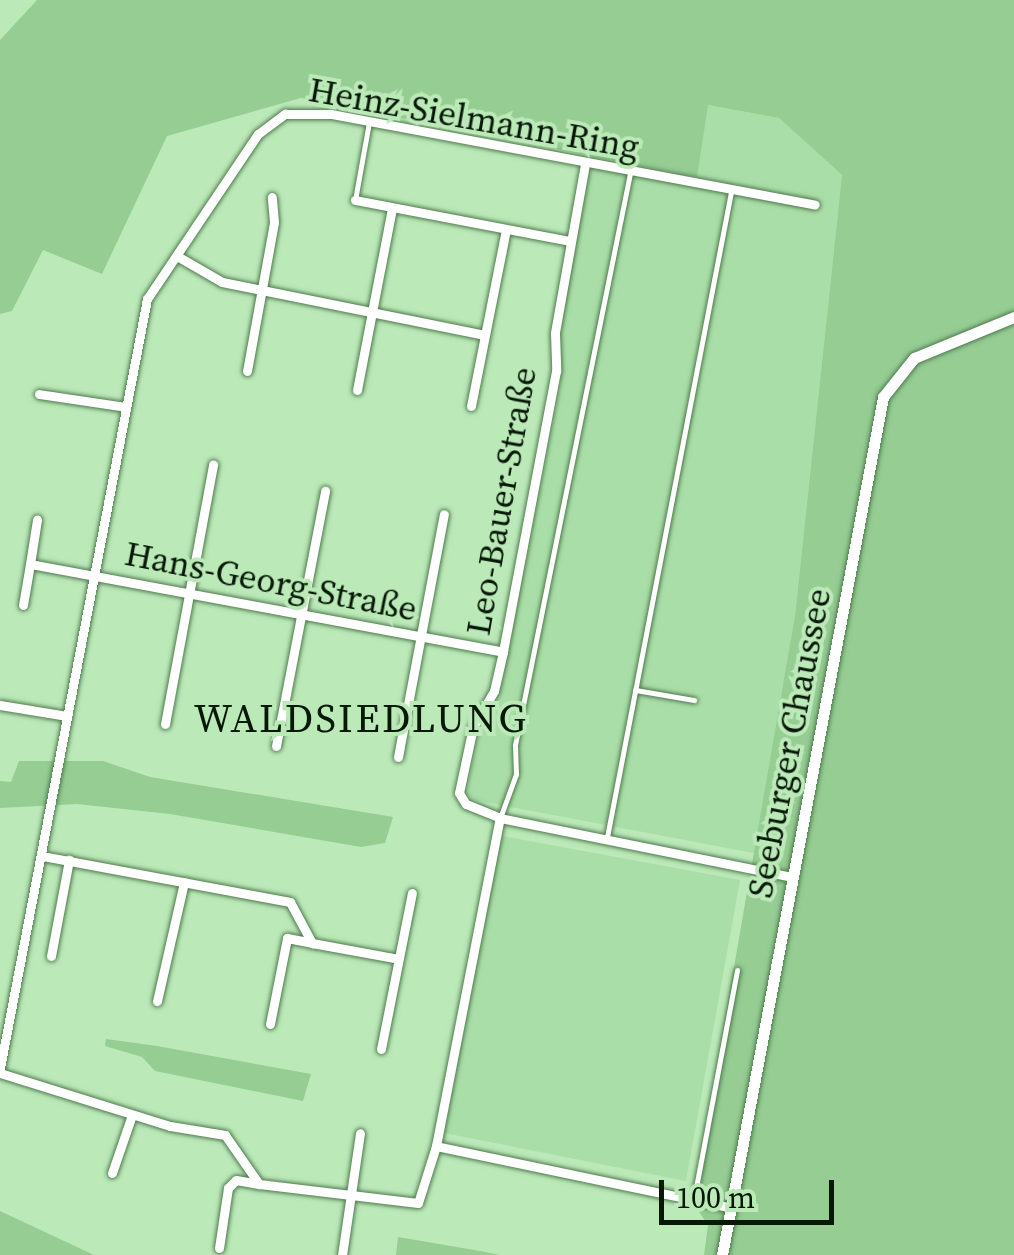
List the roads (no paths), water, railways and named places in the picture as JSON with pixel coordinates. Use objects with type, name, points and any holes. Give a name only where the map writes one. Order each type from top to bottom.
[{"type":"street","name":"Heinz-Sielmann-Ring","points":[[259,1184],[225,1135],[132,1114],[0,1071],[147,299],[269,122],[304,111],[814,205]]},
{"type":"street","name":"Leo-Bauer-Straße","points":[[500,818],[466,804],[458,793],[473,726],[494,691],[502,652],[556,370],[554,333],[585,164]]},
{"type":"street","points":[[247,371],[262,292],[272,196]]},
{"type":"street","points":[[354,200],[570,241]]},
{"type":"street","points":[[357,390],[392,208]]},
{"type":"street","points":[[471,406],[506,229]]},
{"type":"street","points":[[176,256],[200,274],[262,292],[484,335]]},
{"type":"street","name":"Seeburger Chaussee","points":[[722,1255],[883,397],[914,358],[1014,318]]},
{"type":"street","points":[[39,394],[126,406]]},
{"type":"street","points":[[165,724],[214,464]]},
{"type":"street","points":[[276,746],[325,491]]},
{"type":"street","points":[[398,757],[444,514]]},
{"type":"street","points":[[23,604],[37,520]]},
{"type":"street","name":"Hans-Georg-Straße","points":[[30,564],[502,652]]},
{"type":"street","points":[[0,705],[67,716]]},
{"type":"street","points":[[219,1248],[228,1188],[236,1180],[350,1198],[418,1203],[436,1146],[500,818],[792,877]]},
{"type":"street","points":[[42,856],[290,902],[312,943]]},
{"type":"street","points":[[51,956],[69,860]]},
{"type":"street","points":[[157,1002],[184,882]]},
{"type":"street","points":[[381,1049],[412,892]]},
{"type":"street","points":[[270,1024],[287,938],[399,959]]},
{"type":"street","points":[[112,1173],[132,1114]]},
{"type":"street","points":[[342,1255],[360,1133]]},
{"type":"street","points":[[436,1146],[728,1207]]},
{"type":"lane","points":[[354,200],[369,122]]},
{"type":"lane","points":[[500,818],[516,774],[515,745],[630,173]]},
{"type":"lane","points":[[606,839],[732,192]]},
{"type":"lane","points":[[635,690],[694,700]]},
{"type":"lane","points":[[694,1199],[737,970]]},
{"type":"district","name":"WALDSIEDLUNG","points":[[361,718]]}]
